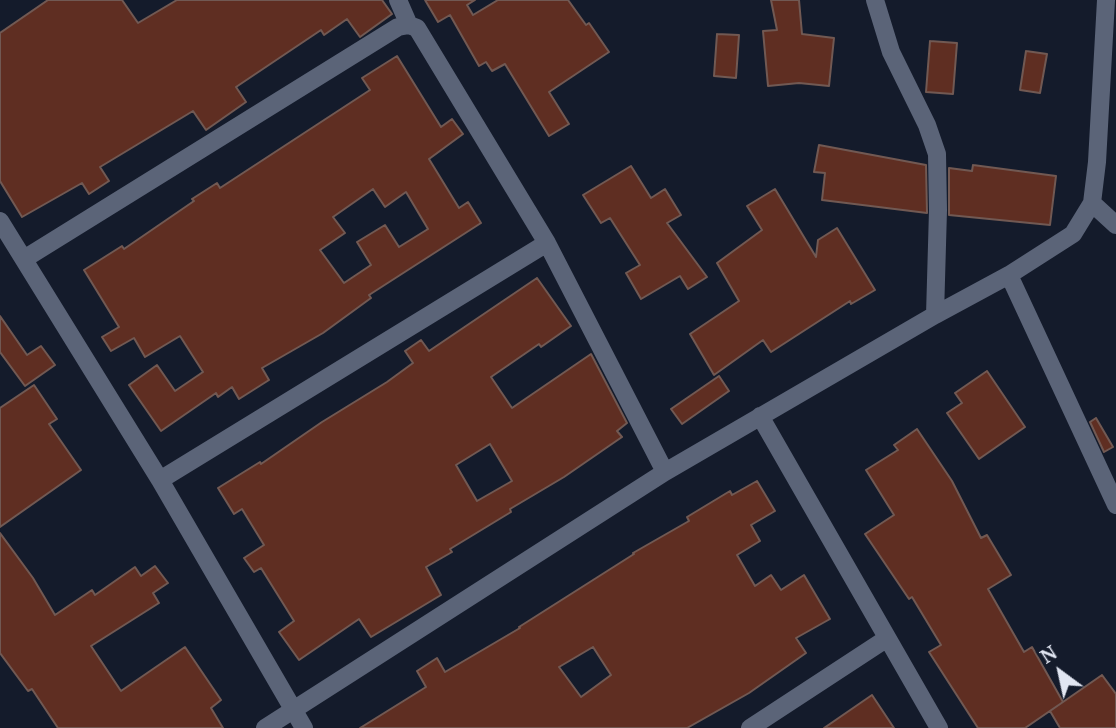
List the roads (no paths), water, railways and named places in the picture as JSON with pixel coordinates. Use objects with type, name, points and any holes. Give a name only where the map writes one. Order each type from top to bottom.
[{"type":"street","points":[[398,0],[409,25]]},
{"type":"street","points":[[875,0],[891,52],[928,125],[937,154],[935,315]]},
{"type":"street","points":[[265,728],[665,472],[1009,275],[1073,234],[1092,203],[1097,162],[1106,0]]},
{"type":"street","points":[[24,259],[398,27],[417,27],[547,243],[665,472]]},
{"type":"street","points":[[1092,203],[1116,225]]},
{"type":"street","points":[[0,221],[160,480],[304,728]]},
{"type":"street","points":[[160,480],[547,243]]},
{"type":"street","points":[[1009,275],[1116,505]]},
{"type":"street","points":[[760,416],[939,728]]},
{"type":"street","points":[[750,728],[886,639]]}]
